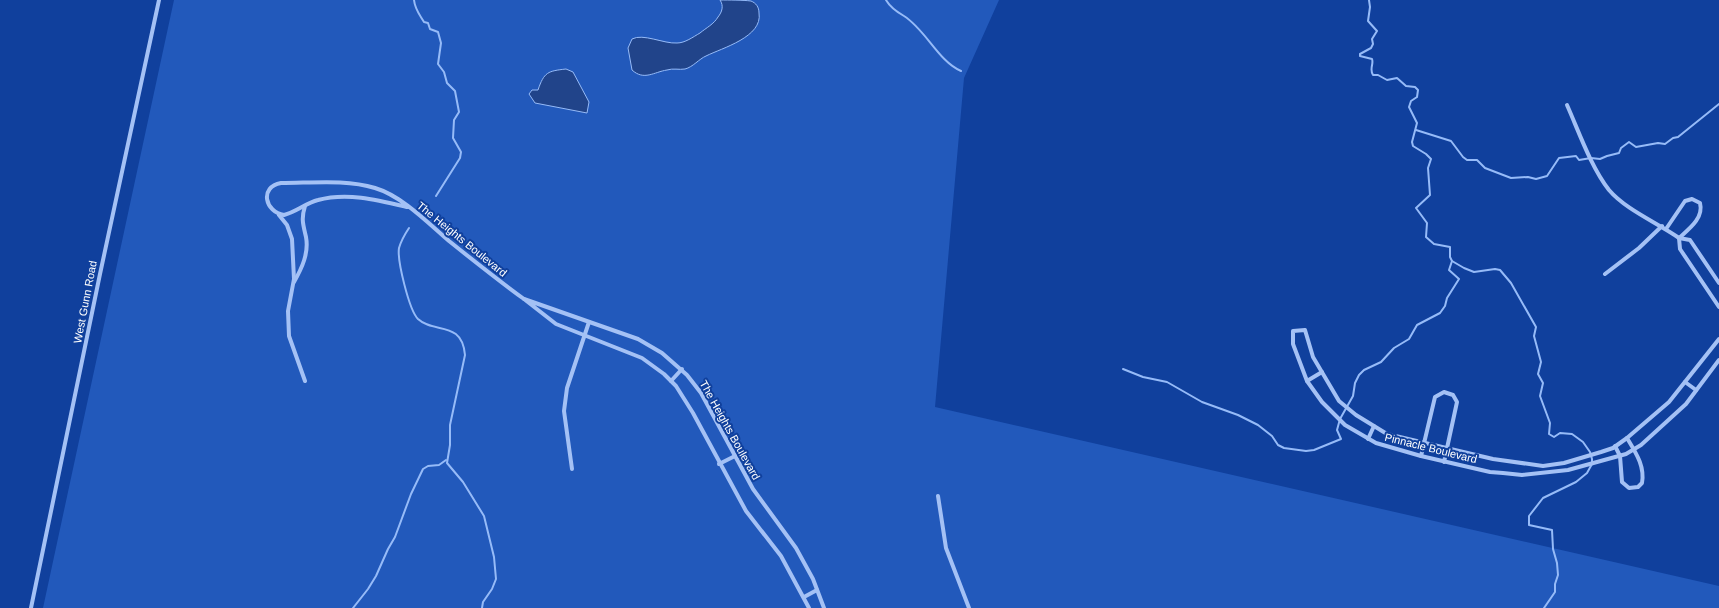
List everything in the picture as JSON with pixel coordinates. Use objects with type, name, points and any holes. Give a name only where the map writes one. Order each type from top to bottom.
[{"type":"street","name":"West Gunn Road","points":[[31,608],[100,274],[159,0]]},
{"type":"street","points":[[1567,105],[1595,166],[1609,190],[1632,209],[1664,227],[1679,238],[1690,240],[1719,283]]},
{"type":"street","name":"The Heights Boulevard","points":[[407,207],[368,198],[348,197],[319,200],[289,214],[279,215],[268,205],[267,196],[270,188],[281,183],[341,183],[364,185],[389,194],[422,217],[550,321],[642,358],[655,367],[671,381],[685,400],[746,511],[782,556],[809,608]]},
{"type":"street","points":[[1605,274],[1664,227],[1685,201],[1692,199],[1700,203],[1701,208],[1699,216],[1692,226],[1679,238]]},
{"type":"street","points":[[293,284],[306,257],[306,237],[302,220],[305,206]]},
{"type":"street","points":[[279,215],[287,225],[292,239],[293,284],[288,311],[289,336],[305,381]]},
{"type":"street","points":[[1679,238],[1680,249],[1719,307]]},
{"type":"street","name":"The Heights Boulevard","points":[[524,299],[646,343],[662,353],[682,369],[701,393],[753,489],[796,548],[813,579],[824,608]]},
{"type":"street","points":[[572,469],[564,411],[567,388],[589,322]]},
{"type":"street","name":"Pinnacle Boulevard","points":[[1719,339],[1669,402],[1627,438],[1600,453],[1560,464],[1543,466],[1515,463],[1387,434],[1356,416],[1338,401],[1313,357],[1305,330],[1293,331],[1293,344],[1307,381],[1322,402],[1345,425],[1376,443],[1444,462],[1490,472],[1503,473],[1522,474],[1562,470],[1620,456],[1634,450],[1641,446],[1686,404],[1719,360]]},
{"type":"street","points":[[671,381],[682,369]]},
{"type":"street","points":[[1307,381],[1322,372]]},
{"type":"street","points":[[1685,382],[1696,390]]},
{"type":"street","points":[[1421,456],[1435,397],[1444,392],[1453,395],[1457,402],[1444,462]]},
{"type":"street","points":[[1368,439],[1374,426]]},
{"type":"street","points":[[1615,446],[1620,456],[1622,482],[1629,488],[1638,487],[1642,483],[1644,473],[1627,438]]},
{"type":"street","points":[[719,464],[735,456]]},
{"type":"street","points":[[938,496],[946,548],[969,608]]},
{"type":"street","points":[[804,597],[817,590]]},
{"type":"shaded area","points":[[174,0],[999,0],[964,78],[935,407],[1719,586],[1719,608],[43,608]]},
{"type":"shaded area","points":[[720,0],[751,1],[754,3],[758,7],[759,13],[759,21],[755,29],[740,40],[703,57],[691,67],[685,69],[669,69],[649,75],[641,75],[632,70],[628,48],[632,39],[642,37],[672,43],[686,41],[712,24],[721,13],[722,4]]},
{"type":"shaded area","points":[[566,69],[573,72],[589,102],[587,113],[535,103],[529,94],[532,90],[538,90],[542,79],[545,76],[551,72]]},
{"type":"waterway","points":[[414,0],[417,10],[424,22],[428,23],[430,29],[438,32],[441,43],[438,64],[444,72],[447,83],[455,91],[459,112],[454,120],[453,138],[461,152],[460,158],[436,196]]},
{"type":"waterway","points":[[886,0],[894,9],[919,29],[945,60],[961,71]]},
{"type":"waterway","points":[[1123,369],[1143,377],[1167,382],[1202,402],[1238,415],[1258,425],[1272,436],[1278,445],[1284,448],[1306,451],[1314,450],[1341,439],[1337,430],[1340,419],[1353,396],[1355,383],[1359,375],[1364,370],[1381,362],[1394,348],[1409,339],[1417,325],[1440,313],[1445,306],[1447,298],[1459,279],[1449,270],[1452,261],[1450,257],[1450,247],[1434,244],[1426,237],[1427,223],[1416,208],[1430,195],[1428,168],[1431,159],[1413,146],[1412,142],[1417,123],[1409,107],[1411,101],[1417,97],[1418,90],[1415,87],[1406,86],[1397,78],[1387,80],[1378,75],[1373,75],[1371,71],[1372,59],[1360,56],[1360,54],[1371,48],[1373,44],[1372,39],[1377,31],[1368,21],[1370,7],[1369,0]]},
{"type":"waterway","points":[[1416,130],[1451,141],[1463,157],[1467,160],[1477,160],[1485,168],[1511,178],[1528,177],[1536,179],[1547,176],[1559,158],[1576,156],[1579,160],[1591,158],[1600,159],[1619,153],[1621,148],[1629,142],[1636,147],[1658,143],[1665,144],[1673,138],[1678,137],[1719,104]]},
{"type":"waterway","points":[[409,228],[399,248],[399,254],[404,285],[411,306],[418,319],[432,326],[453,332],[459,337],[463,344],[465,355],[450,425],[450,445],[447,463],[463,482],[484,516],[494,557],[496,579],[492,589],[483,602],[482,608]]},
{"type":"waterway","points":[[1452,261],[1474,272],[1495,269],[1500,270],[1511,283],[1536,327],[1534,336],[1541,362],[1538,374],[1543,383],[1540,396],[1550,423],[1549,434],[1554,437],[1560,433],[1572,434],[1583,442],[1590,452],[1592,459],[1592,464],[1587,473],[1576,482],[1543,498],[1529,516],[1529,525],[1552,530],[1553,549],[1557,563],[1558,575],[1555,584],[1555,592],[1544,608]]},
{"type":"waterway","points":[[353,608],[376,576],[395,537],[411,494],[423,469],[428,466],[439,465],[446,460]]}]
